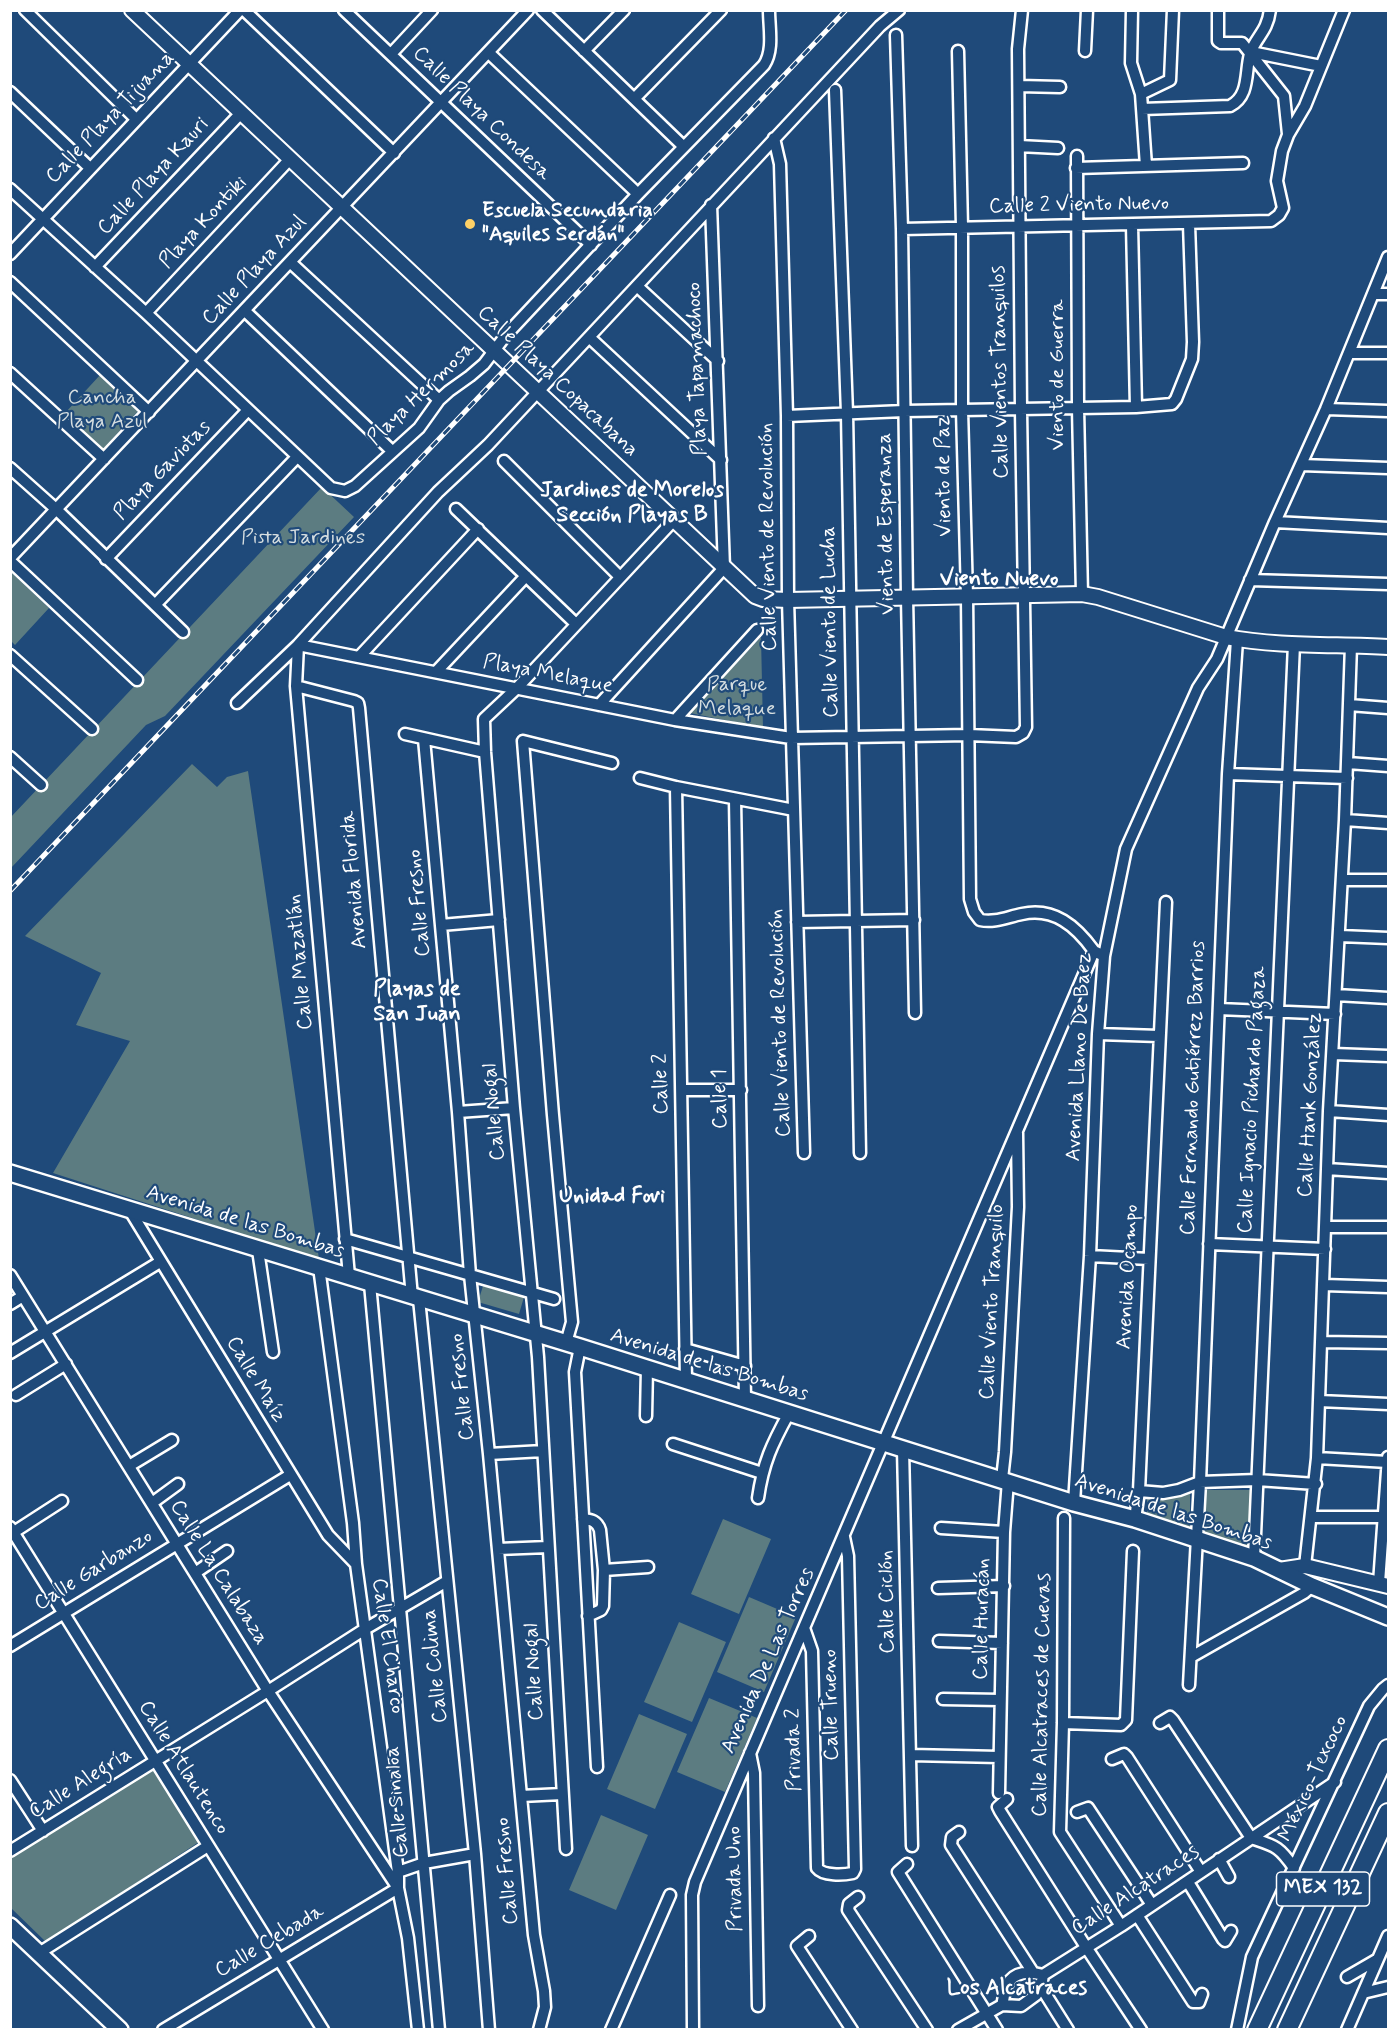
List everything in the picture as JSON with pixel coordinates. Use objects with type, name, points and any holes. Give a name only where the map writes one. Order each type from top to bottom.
[{"type":"highway","name":"MEX 132","points":[[1257,2030],[1389,1749]]},
{"type":"highway","name":"MEX 132","points":[[1287,2030],[1389,1813]]},
{"type":"main road","name":"Avenida de las Bombas","points":[[10,1173],[686,1380],[1074,1503],[1135,1519],[1254,1558],[1312,1586],[1389,1617]]},
{"type":"main road","points":[[10,1926],[120,2030]]},
{"type":"street","points":[[25,10],[136,119]]},
{"type":"street","points":[[242,10],[394,153]]},
{"type":"street","name":"Calle Playa Tijuana","points":[[10,254],[242,10]]},
{"type":"street","name":"Calle Playa Condesa","points":[[344,10],[591,245]]},
{"type":"street","points":[[391,54],[432,10]]},
{"type":"street","name":"Calle Playa Azul","points":[[10,560],[528,10]]},
{"type":"street","points":[[542,10],[684,147]]},
{"type":"street","points":[[584,51],[624,10]]},
{"type":"street","points":[[635,98],[721,10]]},
{"type":"street","name":"Playa Hermosa","points":[[297,457],[331,488],[345,492],[355,486],[419,428],[439,400],[470,376],[494,352],[506,335],[768,58],[770,50],[769,10]]},
{"type":"street","points":[[237,703],[298,645],[438,492],[488,445],[774,138],[880,26],[899,10]]},
{"type":"street","name":"Calle Vientos Tranquilos","points":[[1022,10],[1018,49],[1026,727],[1023,733]]},
{"type":"street","points":[[1085,51],[1086,10]]},
{"type":"street","points":[[1132,10],[1131,63],[1141,94],[1146,166]]},
{"type":"street","points":[[1141,94],[1170,80],[1173,10]]},
{"type":"street","points":[[1218,10],[1218,41],[1242,43],[1284,96],[1288,135]]},
{"type":"street","points":[[1142,109],[1230,106],[1236,103],[1242,95],[1248,76],[1251,52],[1268,24],[1270,10]]},
{"type":"street","points":[[1288,135],[1305,106],[1344,10]]},
{"type":"street","name":"Calle Playa Copacabana","points":[[138,12],[189,64],[754,596],[763,599],[788,600],[1082,594],[1232,638]]},
{"type":"street","name":"Viento de Esperanza","points":[[896,35],[902,229],[915,1013]]},
{"type":"street","name":"Viento de Paz","points":[[958,51],[970,899],[974,912],[980,920],[992,922],[1025,913],[1047,915],[1068,922],[1099,953]]},
{"type":"street","points":[[1251,52],[1321,66]]},
{"type":"street","points":[[489,53],[638,194]]},
{"type":"street","points":[[1019,86],[1060,87]]},
{"type":"street","name":"Calle Viento de Lucha","points":[[835,90],[847,413],[860,1153]]},
{"type":"street","points":[[10,92],[90,168]]},
{"type":"street","name":"Calle Playa Kauri","points":[[95,267],[241,113]]},
{"type":"street","name":"Calle 2 Viento Nuevo","points":[[902,229],[1272,221],[1279,215],[1282,208],[1278,181],[1282,151],[1288,135]]},
{"type":"street","name":"Calle Viento de Revolución","points":[[774,138],[780,164],[787,416],[791,738],[804,1153]]},
{"type":"street","points":[[1019,146],[1058,147]]},
{"type":"street","name":"Viento de Guerra","points":[[1077,156],[1078,408],[1082,594]]},
{"type":"street","name":"Playa Kontiki","points":[[146,313],[290,159]]},
{"type":"street","points":[[1076,168],[1244,163]]},
{"type":"street","points":[[10,189],[146,313],[297,457],[155,605]]},
{"type":"street","name":"Playa Tapamachoco","points":[[711,205],[724,568]]},
{"type":"street","points":[[787,416],[904,411],[1136,407],[1172,404],[1188,369],[1192,351],[1189,224]]},
{"type":"street","points":[[1132,225],[1136,407]]},
{"type":"street","name":"Avenida Llano De Baez","points":[[1074,1503],[1090,1256],[1099,953],[1126,849],[1198,688],[1232,638],[1250,580],[1326,409],[1389,257]]},
{"type":"street","points":[[290,262],[439,400]]},
{"type":"street","points":[[10,282],[149,412]]},
{"type":"street","points":[[638,286],[718,361]]},
{"type":"street","points":[[1373,294],[1389,294]]},
{"type":"street","points":[[245,311],[392,452]]},
{"type":"street","points":[[589,337],[721,460]]},
{"type":"street","points":[[1349,352],[1389,353]]},
{"type":"street","points":[[10,373],[104,459]]},
{"type":"street","points":[[1326,409],[1389,411]]},
{"type":"street","name":"Playa Gaviotas","points":[[106,559],[248,410]]},
{"type":"street","points":[[504,461],[620,577]]},
{"type":"street","points":[[1301,465],[1389,468]]},
{"type":"street","points":[[10,468],[57,510],[183,632]]},
{"type":"street","points":[[456,509],[576,624]]},
{"type":"street","name":"Calle Nogal","points":[[566,1849],[538,1357],[514,1108],[484,719],[517,688],[674,520]]},
{"type":"street","points":[[1275,522],[1389,528]]},
{"type":"street","points":[[359,657],[478,530]]},
{"type":"street","points":[[10,560],[137,680]]},
{"type":"street","points":[[599,705],[724,568]]},
{"type":"street","points":[[436,672],[526,576]]},
{"type":"street","points":[[1250,580],[1389,584]]},
{"type":"street","points":[[675,720],[757,630]]},
{"type":"street","points":[[1232,638],[1294,644],[1389,647]]},
{"type":"street","name":"Calle Fernando Gutiérrez Barrios","points":[[1189,1685],[1200,1482],[1232,638]]},
{"type":"street","name":"Calle Ignacio Pichardo Pagaza","points":[[1254,1558],[1294,644]]},
{"type":"street","name":"Playa Melaque","points":[[298,645],[675,720],[791,738],[969,735],[1016,737],[1023,733]]},
{"type":"street","name":"Calle Mazatlán","points":[[298,645],[296,686],[349,1276]]},
{"type":"street","name":"Calle Hank González","points":[[1305,1566],[1316,1484],[1329,1111],[1340,936],[1351,645]]},
{"type":"street","points":[[10,655],[92,729]]},
{"type":"street","name":"Avenida Florida","points":[[296,686],[354,701],[358,703],[359,708],[409,1257],[416,1298]]},
{"type":"street","points":[[1349,705],[1389,708]]},
{"type":"street","points":[[405,734],[485,752]]},
{"type":"street","name":"Calle Fresno","points":[[424,739],[458,1112],[470,1275],[476,1316],[534,1935],[544,1991],[545,2007],[539,2030]]},
{"type":"street","points":[[597,1767],[572,1322],[554,1134],[523,741],[612,763]]},
{"type":"street","points":[[10,757],[41,785]]},
{"type":"street","points":[[1348,764],[1389,765]]},
{"type":"street","points":[[1228,774],[1347,778]]},
{"type":"street","points":[[640,778],[676,788],[794,810]]},
{"type":"street","name":"Calle 2","points":[[676,788],[686,1380]]},
{"type":"street","name":"Calle 1","points":[[735,799],[745,1399]]},
{"type":"street","points":[[1345,820],[1389,823]]},
{"type":"street","points":[[1342,880],[1389,880]]},
{"type":"street","name":"Avenida Ocampo","points":[[1135,1519],[1139,1491],[1166,902]]},
{"type":"street","points":[[441,925],[499,920]]},
{"type":"street","points":[[798,922],[914,920]]},
{"type":"street","points":[[1340,936],[1389,938]]},
{"type":"street","name":"Avenida De Las Torres","points":[[693,2030],[692,1895],[694,1882],[844,1536],[1017,1127],[1099,953]]},
{"type":"street","points":[[1336,995],[1389,998]]},
{"type":"street","points":[[1219,1009],[1335,1014]]},
{"type":"street","points":[[1098,1034],[1159,1036]]},
{"type":"street","points":[[1333,1054],[1389,1056]]},
{"type":"street","points":[[682,1090],[741,1090]]},
{"type":"street","points":[[458,1112],[514,1108]]},
{"type":"street","points":[[1329,1111],[1389,1115]]},
{"type":"street","name":"Calle Viento Tranquilo","points":[[1005,1480],[1018,1207],[1017,1127]]},
{"type":"street","points":[[1327,1170],[1389,1173]]},
{"type":"street","name":"Calle Maíz","points":[[129,1209],[328,1535],[356,1564]]},
{"type":"street","points":[[1326,1227],[1389,1227]]},
{"type":"street","name":"Avenida de las Bombas","points":[[345,1239],[554,1299]]},
{"type":"street","points":[[1209,1244],[1325,1249]]},
{"type":"street","points":[[258,1250],[273,1352]]},
{"type":"street","points":[[1090,1256],[1149,1259]]},
{"type":"street","points":[[10,1353],[160,1262]]},
{"type":"street","name":"Calle El Charco","points":[[319,1267],[398,1872],[398,1888],[408,1938],[418,2030]]},
{"type":"street","name":"Calle La Calabaza","points":[[10,1275],[268,1692],[398,1888]]},
{"type":"street","name":"Calle Sinaloa","points":[[370,1284],[439,2030]]},
{"type":"street","points":[[1324,1285],[1389,1287]]},
{"type":"street","points":[[10,1304],[24,1296]]},
{"type":"street","name":"Calle Colima","points":[[416,1298],[475,1854],[489,2030]]},
{"type":"street","points":[[1322,1342],[1389,1343]]},
{"type":"street","points":[[685,1349],[745,1366]]},
{"type":"street","points":[[16,1395],[66,1364]]},
{"type":"street","points":[[646,1416],[647,1368]]},
{"type":"street","points":[[1319,1401],[1389,1404]]},
{"type":"street","points":[[758,1498],[762,1473],[770,1447],[789,1413]]},
{"type":"street","points":[[129,1466],[172,1440]]},
{"type":"street","points":[[673,1444],[762,1473]]},
{"type":"street","name":"Calle Ciclón","points":[[903,1449],[912,1846]]},
{"type":"street","points":[[489,1454],[543,1451]]},
{"type":"street","points":[[1279,1570],[1305,1566],[1384,1584],[1384,1517],[1389,1457]]},
{"type":"street","points":[[1317,1458],[1388,1462]]},
{"type":"street","name":"Calle Garbanzo","points":[[10,1646],[290,1474]]},
{"type":"street","name":"Calle Huracán","points":[[1005,1480],[999,1757],[1003,1796],[998,1808],[1086,1947]]},
{"type":"street","points":[[1139,1491],[1162,1493],[1179,1490],[1200,1482],[1257,1480],[1316,1484]]},
{"type":"street","points":[[152,1503],[178,1484]]},
{"type":"street","points":[[12,1530],[62,1502]]},
{"type":"street","points":[[1311,1517],[1384,1517]]},
{"type":"street","name":"Calle Alcatraces de Cuevas","points":[[1064,1518],[1064,1723],[1060,1832],[1121,1926]]},
{"type":"street","points":[[583,1519],[594,1520],[600,1530],[604,1570],[603,1606],[601,1610],[588,1616]]},
{"type":"street","points":[[941,1528],[1004,1532]]},
{"type":"street","name":"Calle Atlautenco","points":[[12,1530],[323,2030]]},
{"type":"street","name":"Calle Trueno","points":[[819,1872],[849,1874],[855,1869],[848,1556],[844,1536]]},
{"type":"street","points":[[498,1549],[548,1547]]},
{"type":"street","points":[[195,1573],[227,1551]]},
{"type":"street","points":[[1064,1723],[1121,1725],[1126,1720],[1133,1551]]},
{"type":"street","points":[[604,1570],[648,1567]]},
{"type":"street","name":"Calle Alegría","points":[[10,1851],[268,1692],[365,1629],[447,1581]]},
{"type":"street","points":[[938,1588],[1004,1586]]},
{"type":"street","points":[[1191,1657],[1304,1593],[1312,1586]]},
{"type":"street","name":"Privada 2","points":[[804,1628],[812,1651],[817,1868],[819,1872]]},
{"type":"street","points":[[939,1641],[1002,1643]]},
{"type":"street","name":"México-Texcoco","points":[[1237,2030],[1252,1957],[1369,1706],[1389,1685]]},
{"type":"street","points":[[943,1699],[1000,1700]]},
{"type":"street","points":[[1160,1723],[1170,1717],[1173,1720],[1251,1838],[1282,1851],[1294,1868]]},
{"type":"street","name":"Privada Uno","points":[[750,1753],[754,1773],[758,2006]]},
{"type":"street","points":[[1112,1759],[1119,1754],[1127,1757],[1201,1872]]},
{"type":"street","points":[[911,1755],[999,1757]]},
{"type":"street","points":[[10,1780],[43,1831]]},
{"type":"street","name":"Calle Alcatraces","points":[[1002,2004],[1007,1984],[1020,1973],[1037,1973],[1121,1926],[1335,1782]]},
{"type":"street","points":[[521,1796],[562,1794]]},
{"type":"street","points":[[1077,1812],[1088,1808],[1152,1905]]},
{"type":"street","points":[[959,1832],[952,1837],[951,1845],[1037,1973],[1041,1987],[1068,2030]]},
{"type":"street","points":[[39,1953],[208,1846]]},
{"type":"street","points":[[398,1872],[424,1863],[475,1854]]},
{"type":"street","points":[[1219,1860],[1229,1876]]},
{"type":"street","points":[[907,1864],[898,1872],[997,2030]]},
{"type":"street","points":[[1188,1882],[1222,1939],[1225,1941],[1228,1939],[1232,1931]]},
{"type":"street","name":"Calle Cebada","points":[[163,2030],[398,1888]]},
{"type":"street","points":[[611,2030],[670,1895]]},
{"type":"street","points":[[858,1897],[849,1904],[848,1910],[927,2030]]},
{"type":"street","points":[[1137,1915],[1193,2002],[1199,2002],[1202,1994]]},
{"type":"street","points":[[809,1936],[797,1946],[852,2030]]},
{"type":"street","points":[[1347,2030],[1389,1936]]},
{"type":"street","points":[[1086,1947],[1141,2030]]},
{"type":"street","points":[[1347,1977],[1378,1959]]},
{"type":"street","points":[[958,2030],[1002,2004],[1021,2006],[1036,1995],[1041,1987]]},
{"type":"street","points":[[1363,1993],[1389,1987]]},
{"type":"green space","name":"Cancha Playa Azul","points":[[101,374],[139,410],[103,449],[65,413]]},
{"type":"green space","name":"Pista Jardines","points":[[322,487],[354,517],[165,716],[146,725],[11,868],[10,818]]},
{"type":"green space","points":[[11,572],[49,608],[15,645],[11,641]]},
{"type":"green space","name":"Parque Melaque","points":[[761,637],[763,728],[690,713]]},
{"type":"green space","points":[[192,764],[217,787],[227,777],[248,771],[319,1259],[53,1173],[130,1041],[76,1025],[101,973],[25,936]]},
{"type":"green space","points":[[483,1286],[524,1297],[519,1314],[478,1302]]},
{"type":"green space","points":[[1202,1490],[1254,1490],[1250,1548],[1197,1530]]},
{"type":"green space","points":[[1190,1491],[1190,1529],[1147,1519],[1147,1492]]},
{"type":"green space","points":[[723,1519],[771,1539],[739,1614],[691,1594]]},
{"type":"green space","points":[[749,1597],[796,1617],[764,1692],[717,1672]]},
{"type":"green space","points":[[679,1622],[726,1642],[692,1722],[644,1702]]},
{"type":"green space","points":[[709,1698],[757,1718],[725,1792],[677,1772]]},
{"type":"green space","points":[[639,1714],[687,1734],[655,1809],[607,1789]]},
{"type":"green space","points":[[153,1769],[199,1842],[46,1942],[11,1908],[11,1856]]},
{"type":"green space","points":[[601,1815],[648,1835],[616,1910],[569,1890]]},
{"type":"railway","points":[[10,891],[846,10]]},
{"type":"place","name":"Escuela Secundaria \"Aquiles Serdán\"","points":[[470,224]]},
{"type":"district","name":"Jardines de Morelos Sección Playas B","points":[[632,504]]},
{"type":"district","name":"Viento Nuevo","points":[[999,580]]},
{"type":"district","name":"Playas de San Juan","points":[[417,1002]]},
{"type":"district","name":"Unidad Fovi","points":[[612,1197]]},
{"type":"district","name":"Los Alcatraces","points":[[1017,1989]]}]
